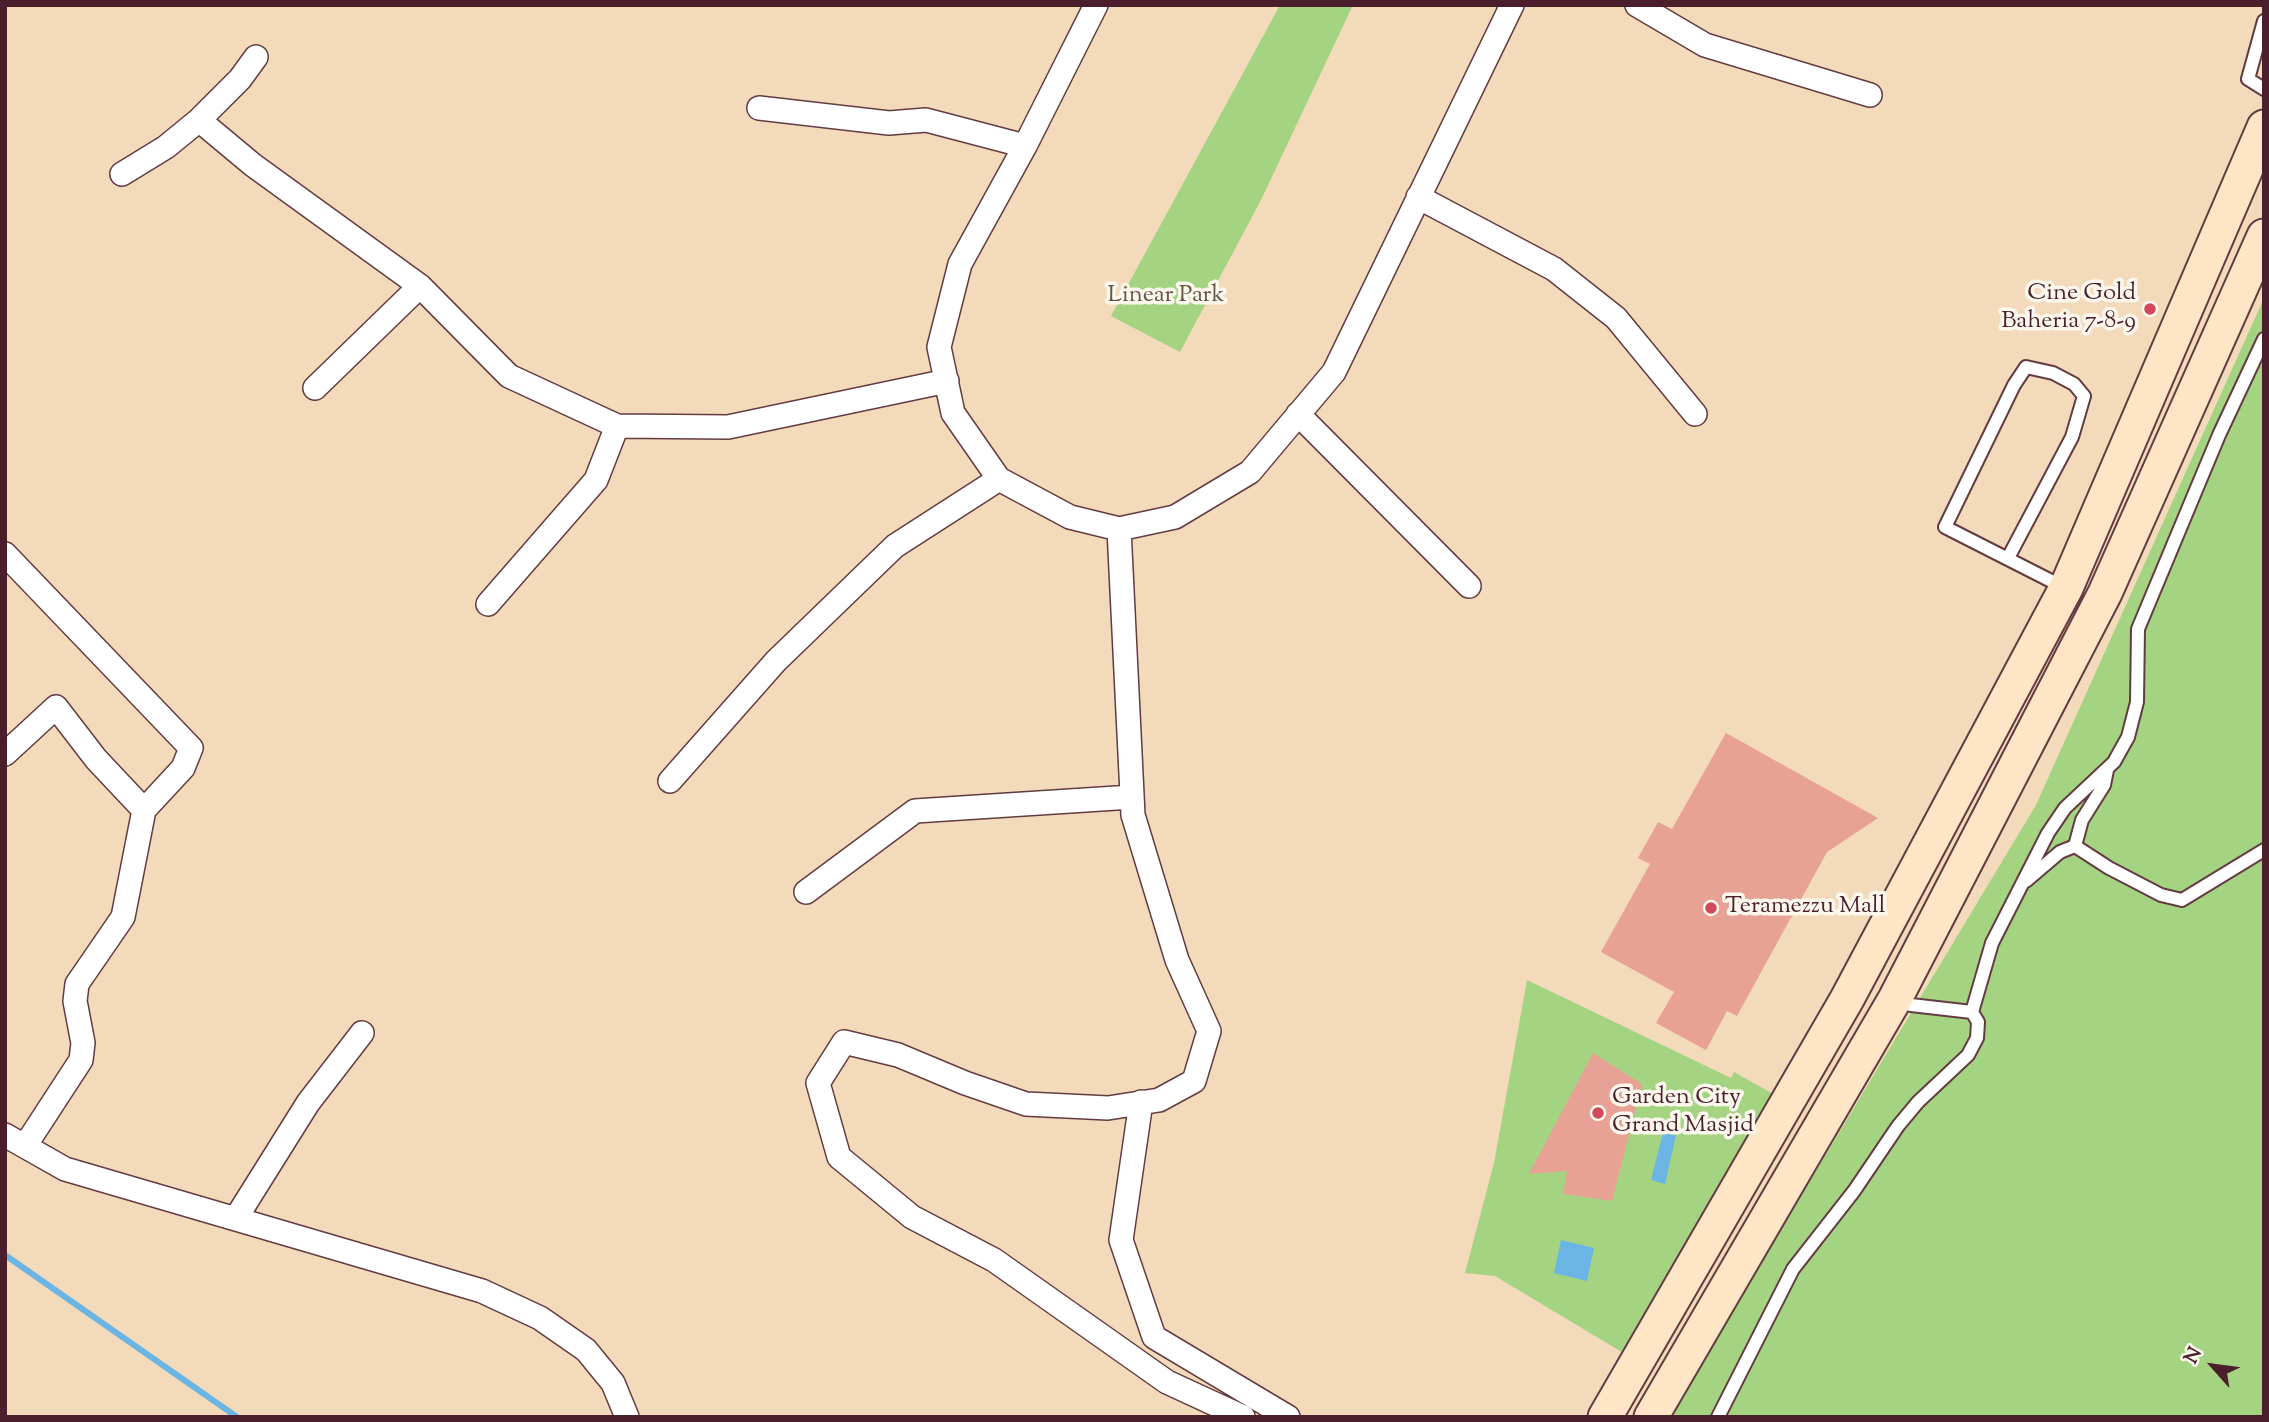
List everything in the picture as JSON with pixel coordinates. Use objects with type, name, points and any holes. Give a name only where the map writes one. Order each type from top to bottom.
[{"type":"street","points":[[1096,5],[1026,146],[960,264],[939,347],[953,413],[999,479],[1070,517],[1119,529],[1175,517],[1250,472],[1334,372],[1512,5]]},
{"type":"street","points":[[1637,5],[1705,45],[1870,95]]},
{"type":"street","points":[[122,174],[166,147],[199,120],[232,87],[256,57]]},
{"type":"street","points":[[759,108],[890,123],[926,120],[1026,146]]},
{"type":"street","points":[[199,120],[253,165],[420,286],[509,376],[617,426],[728,427],[947,380]]},
{"type":"street","points":[[1605,1417],[1847,999],[2066,588],[2264,127]]},
{"type":"street","points":[[1419,197],[1554,269],[1616,318],[1695,414]]},
{"type":"street","points":[[1651,1417],[1895,999],[2105,593],[2264,236]]},
{"type":"street","points":[[315,388],[420,286]]},
{"type":"street","points":[[1298,414],[1469,586]]},
{"type":"street","points":[[488,604],[596,480],[617,426]]},
{"type":"street","points":[[2128,444],[2166,456]]},
{"type":"street","points":[[670,781],[776,661],[895,546],[999,479]]},
{"type":"street","points":[[1119,529],[1133,815],[1177,960],[1209,1031],[1194,1081],[1158,1100],[1108,1108],[1026,1104],[898,1055],[844,1042],[818,1083],[839,1157],[912,1217],[994,1260],[1167,1382],[1243,1417]]},
{"type":"street","points":[[8,561],[191,748],[183,768],[144,810],[123,916],[77,984],[75,1001],[83,1043],[81,1060],[15,1140],[65,1169],[456,1282],[540,1318],[586,1350],[612,1383],[627,1417]]},
{"type":"street","points":[[5,754],[56,706],[96,759],[144,810]]},
{"type":"street","points":[[806,892],[915,811],[1132,797]]},
{"type":"street","points":[[236,1218],[308,1103],[362,1033]]},
{"type":"street","points":[[1141,1102],[1121,1240],[1154,1338],[1288,1417]]},
{"type":"lane","points":[[2264,22],[2248,79],[2264,89]]},
{"type":"lane","points":[[1718,1417],[1793,1269],[1854,1191],[1898,1126],[1918,1102],[1968,1055],[1977,1038],[1978,1022],[1972,1012],[1992,943],[2026,881],[2035,856],[2065,808],[2107,769],[2128,737],[2137,702],[2138,629],[2149,598],[2264,339]]},
{"type":"lane","points":[[2008,558],[2072,437],[2084,396],[2074,384],[2053,373],[2026,367],[2014,385],[1945,527],[2066,588]]},
{"type":"lane","points":[[2075,846],[2082,820],[2104,785],[2107,769]]},
{"type":"lane","points":[[2075,846],[2109,868],[2161,895],[2182,900],[2264,850]]},
{"type":"lane","points":[[2026,881],[2060,852],[2075,846]]},
{"type":"lane","points":[[1895,999],[1911,1005],[1972,1012]]},
{"type":"green space","name":"Linear Park","points":[[1280,5],[1353,5],[1261,200],[1180,352],[1111,316]]},
{"type":"green space","points":[[2264,298],[2264,1417],[1668,1417],[2036,805]]},
{"type":"green space","points":[[1527,980],[1731,1078],[1734,1072],[1775,1095],[1625,1354],[1495,1276],[1465,1273],[1494,1163]]},
{"type":"water","points":[[1663,1133],[1676,1135],[1665,1184],[1651,1180]]},
{"type":"water","points":[[1561,1240],[1594,1248],[1587,1281],[1554,1273]]},
{"type":"building","name":"Teramezzu Mall","points":[[1726,733],[1878,818],[1827,852],[1737,1016],[1727,1011],[1706,1050],[1656,1023],[1674,992],[1601,952],[1650,864],[1638,858],[1658,822],[1672,829]]},
{"type":"building","name":"Garden City Grand Masjid","points":[[1593,1053],[1642,1084],[1612,1201],[1563,1194],[1567,1171],[1529,1174]]},
{"type":"waterway","points":[[5,1255],[237,1417]]},
{"type":"place","name":"Cine Gold Baheria 7-8-9","points":[[2150,309]]},
{"type":"place","name":"Teramezzu Mall","points":[[1711,908]]},
{"type":"place","name":"Garden City Grand Masjid","points":[[1598,1113]]}]
